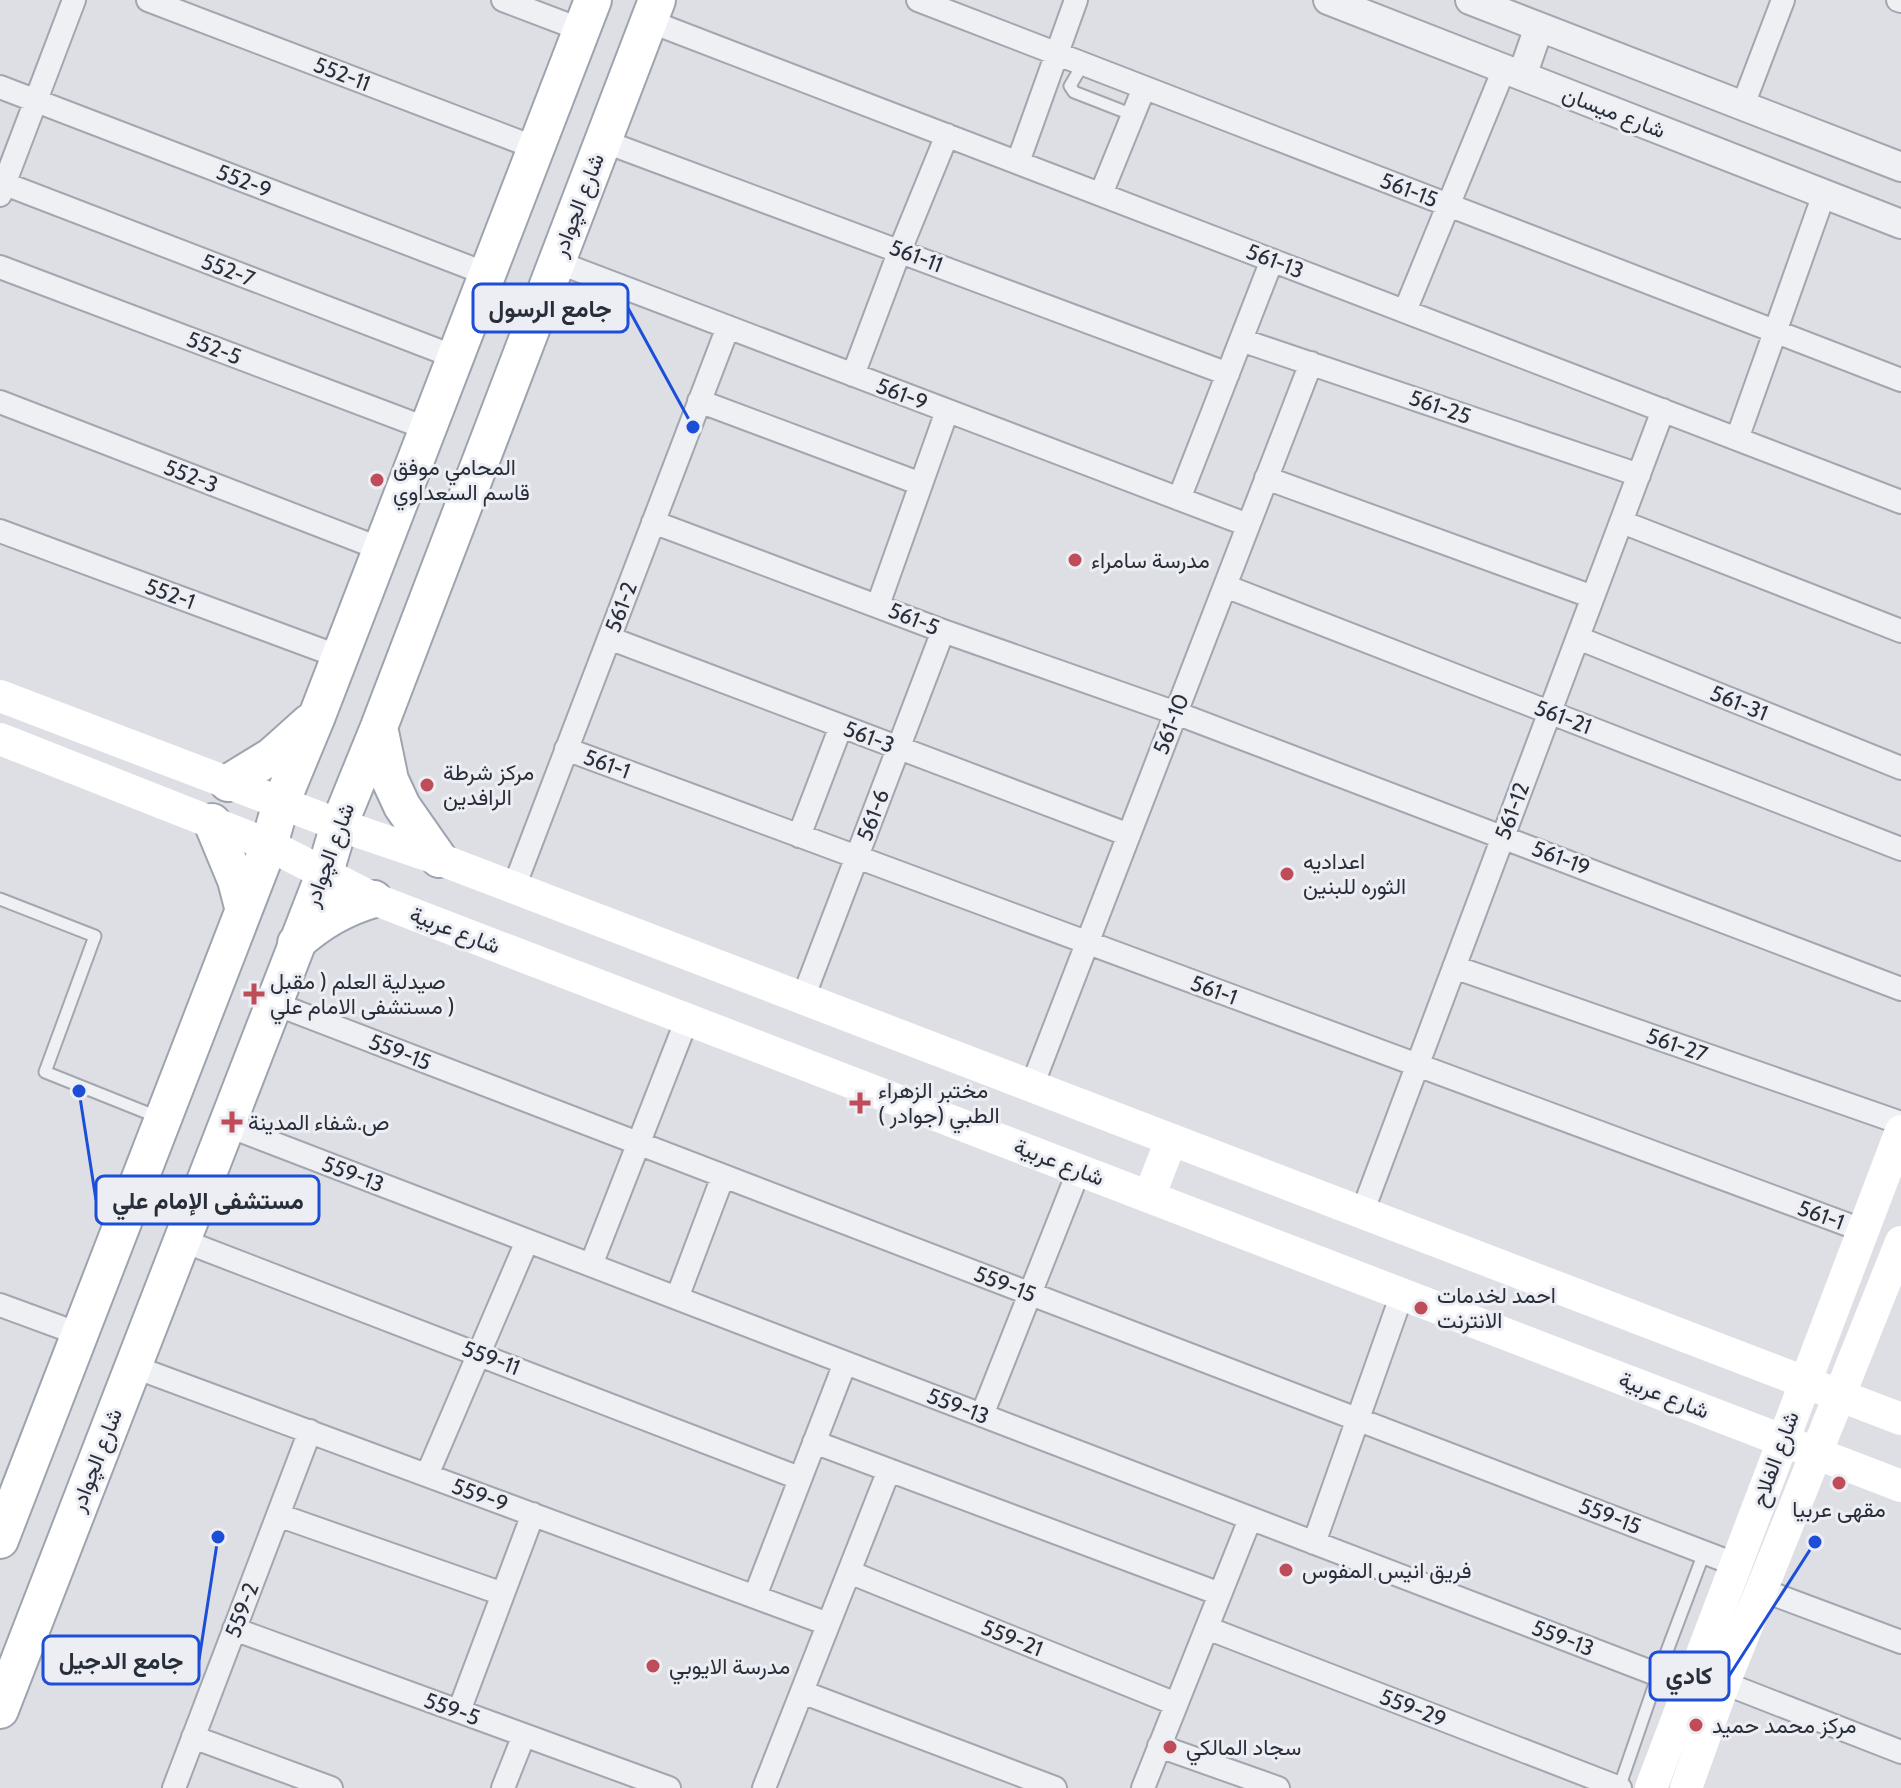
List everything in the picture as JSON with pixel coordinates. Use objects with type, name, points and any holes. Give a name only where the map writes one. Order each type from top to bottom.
[{"type":"main road","name":"شارع الچوادر","points":[[0,1710],[325,872],[339,825],[653,10]]},
{"type":"main road","points":[[3,1525],[588,15]]},
{"type":"main road","points":[[508,221],[560,254]]},
{"type":"main road","points":[[0,696],[339,825],[514,887],[1901,1418]]},
{"type":"main road","points":[[228,783],[272,756],[317,716]]},
{"type":"main road","points":[[379,727],[390,780],[402,806],[439,859]]},
{"type":"main road","name":"شارع عربية","points":[[0,739],[269,845],[374,899],[1887,1480]]},
{"type":"main road","points":[[212,822],[236,880],[243,907]]},
{"type":"main road","points":[[295,944],[317,924],[348,907],[374,899]]},
{"type":"main road","name":"شارع الفلاح","points":[[1651,1788],[1901,1131]]},
{"type":"main road","points":[[1149,1197],[1171,1140]]},
{"type":"main road","name":"شارع الفلاح","points":[[1686,1788],[1724,1683],[1901,1242]]},
{"type":"main road","points":[[1742,1359],[1780,1357],[1807,1346],[1823,1332]]},
{"type":"main road","points":[[1859,1347],[1869,1378],[1884,1407],[1901,1418]]},
{"type":"main road","points":[[1724,1418],[1747,1435],[1758,1461],[1763,1492]]},
{"type":"main road","points":[[1799,1496],[1821,1479],[1849,1471],[1887,1480]]},
{"type":"main road","points":[[22,1481],[79,1503]]},
{"type":"street","points":[[1,187],[74,0]]},
{"type":"street","name":"552-11","points":[[148,0],[536,148]]},
{"type":"street","points":[[503,0],[588,15]]},
{"type":"street","name":"561-15","points":[[918,0],[1901,380]]},
{"type":"street","points":[[1018,162],[1076,0]]},
{"type":"street","name":"شارع ميسان","points":[[1328,0],[1901,224]]},
{"type":"street","points":[[1470,0],[1901,167]]},
{"type":"street","points":[[1743,105],[1783,0]]},
{"type":"street","name":"561-13","points":[[653,10],[947,135],[1901,502]]},
{"type":"street","points":[[1405,311],[1449,205],[1513,72],[1539,27]]},
{"type":"street","name":"552-9","points":[[0,87],[487,274]]},
{"type":"street","points":[[1101,194],[1144,88]]},
{"type":"street","points":[[853,375],[947,135]]},
{"type":"street","name":"561-11","points":[[603,141],[1228,374]]},
{"type":"street","name":"552-7","points":[[1,187],[455,357]]},
{"type":"street","points":[[1737,439],[1824,194]]},
{"type":"street","name":"561-9","points":[[560,254],[728,327],[1248,525]]},
{"type":"street","points":[[1179,499],[1272,260]]},
{"type":"street","name":"552-5","points":[[0,267],[428,429]]},
{"type":"street","name":"561-2","points":[[514,887],[728,327]]},
{"type":"street","name":"561-25","points":[[1241,340],[1639,475]]},
{"type":"street","name":"561-10","points":[[1032,1086],[1311,363]]},
{"type":"street","points":[[699,401],[921,484]]},
{"type":"street","name":"552-3","points":[[0,402],[381,549]]},
{"type":"street","name":"561-12","points":[[1362,1213],[1663,410]]},
{"type":"street","points":[[878,605],[947,411]]},
{"type":"street","points":[[1266,478],[1593,597]]},
{"type":"street","name":"561-5","points":[[653,522],[943,631],[1176,713]]},
{"type":"street","points":[[1622,522],[1901,631]]},
{"type":"street","name":"552-1","points":[[0,531],[340,657]]},
{"type":"street","name":"561-21","points":[[1225,586],[1901,849]]},
{"type":"street","name":"561-6","points":[[803,998],[943,631]]},
{"type":"street","name":"561-3","points":[[609,638],[1129,835]]},
{"type":"street","name":"561-31","points":[[1578,638],[1901,768]]},
{"type":"street","name":"561-19","points":[[1176,713],[1901,989]]},
{"type":"street","points":[[799,836],[841,726]]},
{"type":"street","name":"561-1","points":[[566,749],[1862,1230]]},
{"type":"street","name":"561-27","points":[[1454,967],[1901,1123]]},
{"type":"street","name":"559-15","points":[[273,1003],[1737,1565]]},
{"type":"street","points":[[591,1265],[687,1019]]},
{"type":"street","name":"559-13","points":[[226,1125],[1690,1687]]},
{"type":"street","points":[[982,1415],[1079,1170]]},
{"type":"street","points":[[677,1298],[723,1176]]},
{"type":"street","name":"559-11","points":[[181,1240],[799,1478]]},
{"type":"street","points":[[427,1475],[527,1241]]},
{"type":"street","points":[[1314,1543],[1402,1294]]},
{"type":"street","points":[[0,1305],[79,1334]]},
{"type":"street","points":[[755,1596],[845,1363]]},
{"type":"street","name":"559-9","points":[[132,1366],[828,1624]]},
{"type":"street","name":"559-2","points":[[174,1788],[310,1431]]},
{"type":"street","points":[[814,1442],[1220,1594]]},
{"type":"street","points":[[764,1788],[889,1470]]},
{"type":"street","points":[[459,1711],[533,1514]]},
{"type":"street","points":[[278,1515],[503,1594]]},
{"type":"street","points":[[1143,1788],[1250,1519]]},
{"type":"street","name":"559-21","points":[[849,1572],[1176,1704]]},
{"type":"street","points":[[1762,1590],[1901,1642]]},
{"type":"street","name":"559-29","points":[[1207,1628],[1619,1788]]},
{"type":"street","name":"559-5","points":[[234,1629],[669,1788]]},
{"type":"street","points":[[1724,1683],[1901,1752]]},
{"type":"street","points":[[802,1692],[1055,1788]]},
{"type":"street","points":[[503,1788],[524,1735]]},
{"type":"street","points":[[193,1737],[331,1788]]},
{"type":"street","points":[[1159,1746],[1278,1788]]},
{"type":"lane","points":[[1083,64],[1070,86],[1074,92],[1133,115]]},
{"type":"lane","points":[[0,899],[95,936],[45,1072],[162,1119]]},
{"type":"lane","points":[[1619,1788],[1704,1553]]},
{"type":"place","name":"جامع الرسول","points":[[693,427]]},
{"type":"place","name":"المحامي موفق قاسم السعداوي","points":[[377,480]]},
{"type":"place","name":"مدرسة سامراء","points":[[1075,560]]},
{"type":"place","name":"مركز شرطة الرافدين","points":[[427,785]]},
{"type":"place","name":"اعداديه الثوره للبنين","points":[[1287,874]]},
{"type":"place","name":"صيدلية العلم ( مقبل مستشفى الامام علي )","points":[[254,994]]},
{"type":"place","name":"مستشفى الإمام علي","points":[[79,1091]]},
{"type":"place","name":"مختبر الزهراء الطبي (جوادر )","points":[[860,1103]]},
{"type":"place","name":"ص.شفاء المدينة","points":[[232,1122]]},
{"type":"place","name":"احمد لخدمات الانترنت","points":[[1421,1308]]},
{"type":"place","name":"مقهى عربيا","points":[[1839,1483]]},
{"type":"place","name":"جامع الدجيل","points":[[218,1537]]},
{"type":"place","name":"كادي","points":[[1815,1542]]},
{"type":"place","name":"فريق انيس المفوس","points":[[1286,1570]]},
{"type":"place","name":"مدرسة الايوبي","points":[[653,1666]]},
{"type":"place","name":"مركز محمد حميد","points":[[1696,1725]]},
{"type":"place","name":"سجاد المالكي","points":[[1170,1747]]}]
